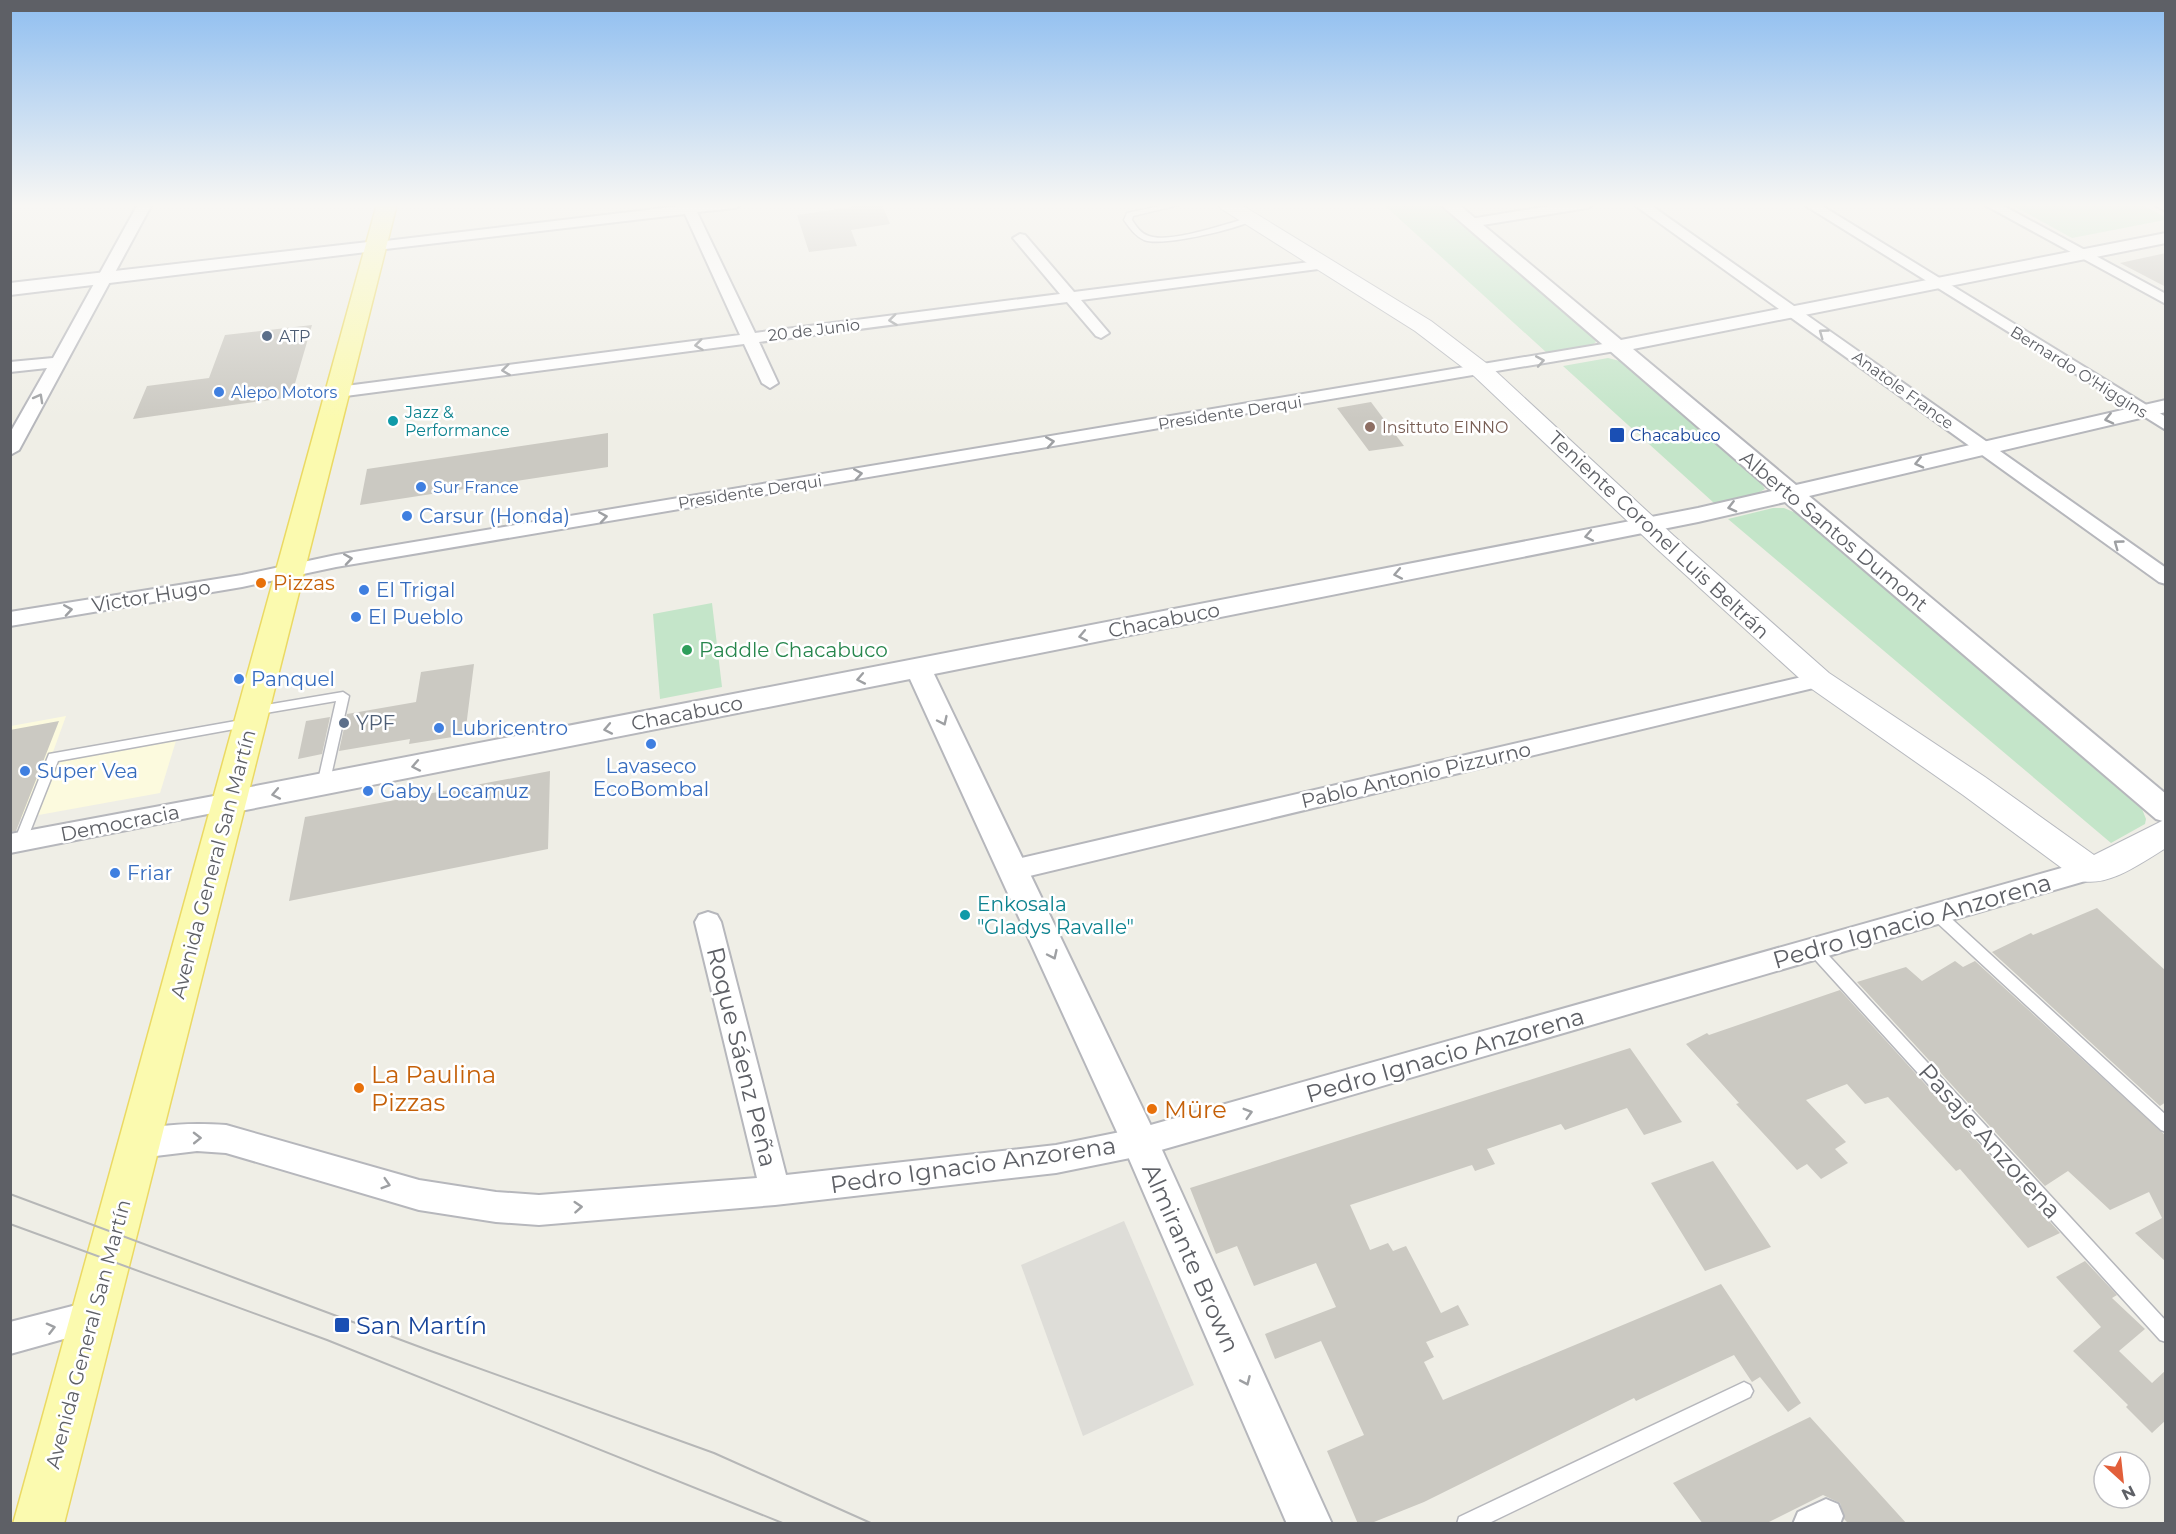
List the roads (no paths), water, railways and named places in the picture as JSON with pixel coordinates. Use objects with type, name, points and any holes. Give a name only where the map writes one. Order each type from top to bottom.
[{"type":"main road","name":"Avenida General San Martín","points":[[38,1524],[368,276]]},
{"type":"main road","name":"Teniente Coronel Luis Beltrán","points":[[1344,276],[1423,326],[1482,371],[1646,525],[1819,680],[1974,786],[2090,870]]},
{"type":"main road","name":"Pedro Ignacio Anzorena","points":[[2090,870],[2114,862],[2166,832]]},
{"type":"street","points":[[10,289],[124,276]]},
{"type":"street","points":[[720,276],[770,383]]},
{"type":"street","points":[[1052,276],[1101,333]]},
{"type":"street","name":"20 de Junio","points":[[338,392],[1236,276]]},
{"type":"street","name":"Alberto Santos Dumont","points":[[1531,276],[2166,811]]},
{"type":"street","name":"Anatole France","points":[[1742,276],[2166,578]]},
{"type":"street","name":"Bernardo O'Higgins","points":[[1924,276],[2166,425]]},
{"type":"street","name":"Presidente Derqui","points":[[291,570],[1482,371],[1978,276]]},
{"type":"street","points":[[2121,276],[2166,300]]},
{"type":"street","points":[[10,450],[103,278]]},
{"type":"street","points":[[10,367],[58,362]]},
{"type":"street","name":"Chacabuco","points":[[230,802],[1646,525],[2166,406]]},
{"type":"street","name":"Victor Hugo","points":[[10,619],[242,581],[291,570]]},
{"type":"street","name":"Almirante Brown","points":[[918,668],[1140,1142],[1310,1524]]},
{"type":"street","name":"Pablo Antonio Pizzurno","points":[[1013,870],[1819,680]]},
{"type":"street","name":"Democracia","points":[[15,843],[230,802]]},
{"type":"street","name":"Pedro Ignacio Anzorena","points":[[139,1144],[197,1137],[226,1139],[420,1195],[496,1207],[550,1209],[775,1191],[1056,1159],[1140,1142],[2090,870]]},
{"type":"street","name":"Roque Sáenz Peña","points":[[708,922],[775,1191]]},
{"type":"street","points":[[10,1338],[93,1317]]},
{"type":"lane","points":[[15,843],[52,758],[344,696],[323,785]]},
{"type":"lane","points":[[1937,914],[2166,1125]]},
{"type":"lane","name":"Pasaje Anzorena","points":[[1814,949],[2166,1334]]},
{"type":"lane","points":[[1466,1524],[1744,1391]]},
{"type":"tram line","points":[[10,1194],[428,1350],[714,1453],[873,1524]]},
{"type":"tram line","points":[[10,1224],[327,1340],[785,1524]]},
{"type":"place","name":"ATP","points":[[267,336]]},
{"type":"place","name":"Alepo Motors","points":[[219,392]]},
{"type":"place","name":"Jazz & Performance","points":[[393,421]]},
{"type":"place","name":"Insittuto EINNO","points":[[1370,427]]},
{"type":"place","name":"Chacabuco","points":[[1617,435]]},
{"type":"place","name":"Sur France","points":[[421,487]]},
{"type":"place","name":"Carsur (Honda)","points":[[407,516]]},
{"type":"place","name":"Pizzas","points":[[261,583]]},
{"type":"place","name":"El Trigal","points":[[364,590]]},
{"type":"place","name":"El Pueblo","points":[[356,617]]},
{"type":"place","name":"Paddle Chacabuco","points":[[687,650]]},
{"type":"place","name":"Panquel","points":[[239,679]]},
{"type":"place","name":"YPF","points":[[344,723]]},
{"type":"place","name":"Lubricentro","points":[[439,728]]},
{"type":"place","name":"Lavaseco EcoBombal","points":[[651,744]]},
{"type":"place","name":"Super Vea","points":[[25,771]]},
{"type":"place","name":"Gaby Locamuz","points":[[368,791]]},
{"type":"place","name":"Friar","points":[[115,873]]},
{"type":"place","name":"Enkosala \"Gladys Ravalle\"","points":[[965,915]]},
{"type":"place","name":"La Paulina Pizzas","points":[[359,1088]]},
{"type":"place","name":"Müre","points":[[1152,1109]]},
{"type":"place","name":"San Martín","points":[[342,1325]]}]
